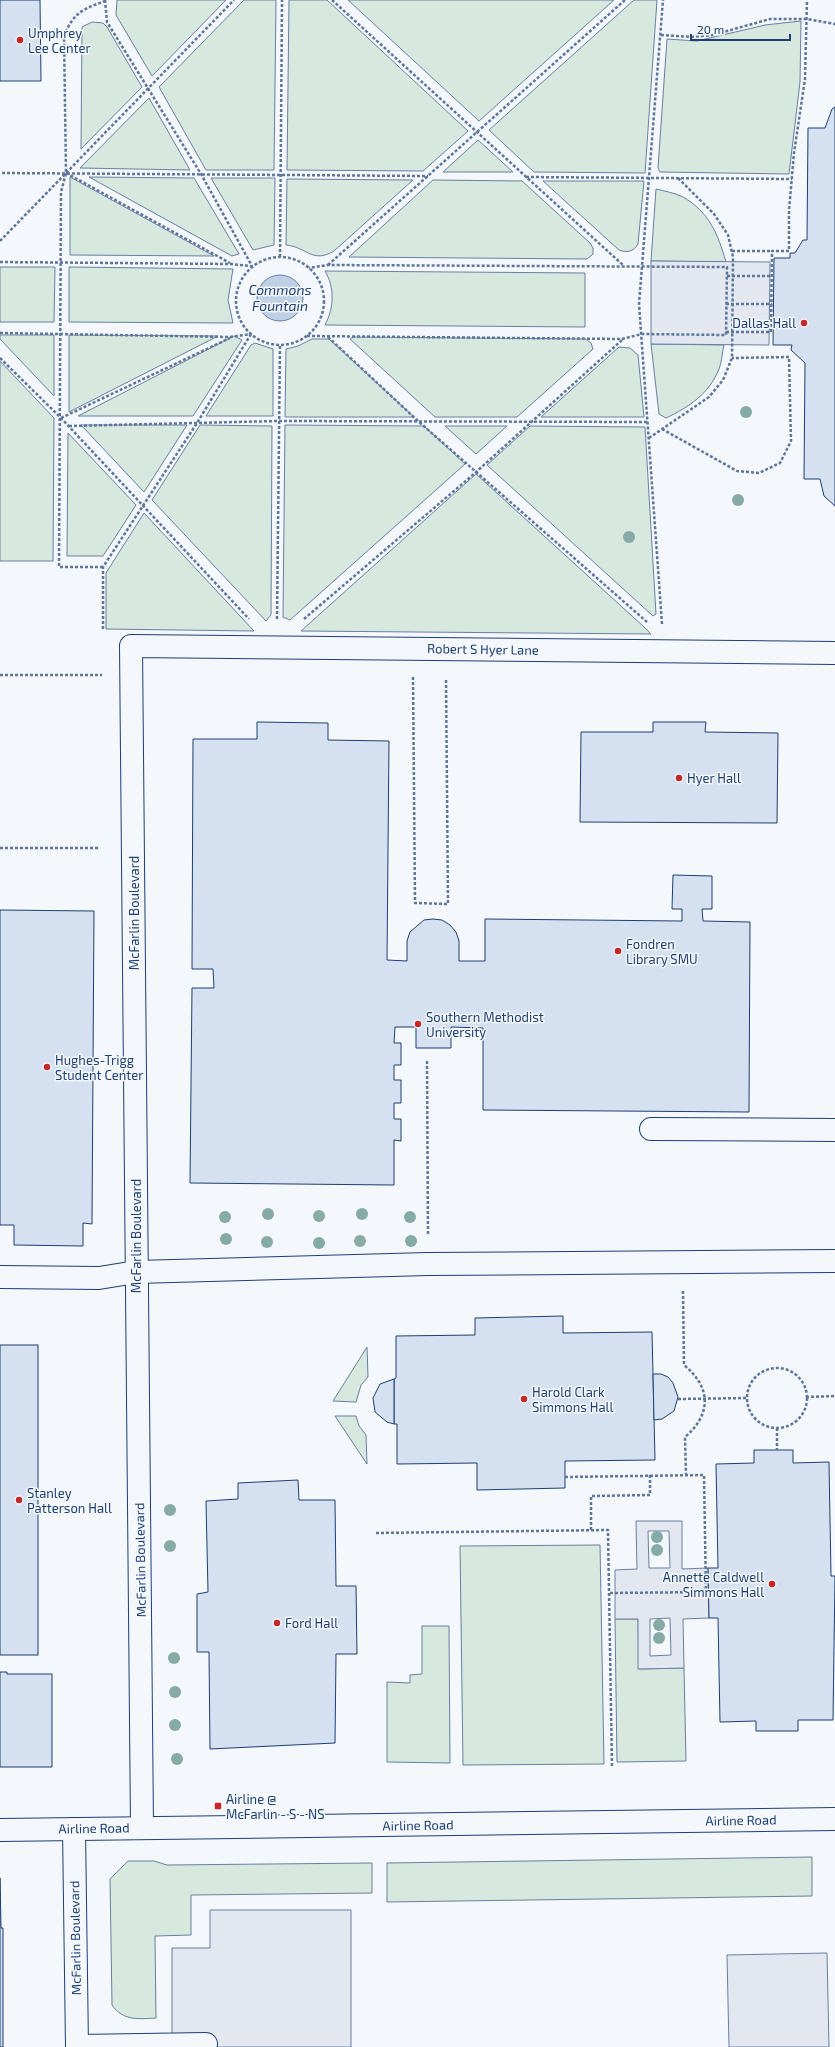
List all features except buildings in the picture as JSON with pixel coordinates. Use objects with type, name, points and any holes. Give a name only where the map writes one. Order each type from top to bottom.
[{"type":"street","name":"Robert S Hyer Lane","points":[[131,646],[835,653]]},
{"type":"street","name":"McFarlin Boulevard","points":[[131,646],[142,1827]]},
{"type":"street","points":[[651,1129],[835,1130]]},
{"type":"street","points":[[0,1277],[99,1278],[136,1272],[428,1264],[835,1261]]},
{"type":"street","name":"Airline Road","points":[[0,1830],[835,1819]]},
{"type":"street","name":"McFarlin Boulevard","points":[[74,1829],[77,2046]]},
{"type":"street","points":[[77,2046],[206,2044]]},
{"type":"path","points":[[103,567],[59,566],[61,192],[66,173],[64,35],[72,18],[86,8],[105,0],[107,22],[147,89],[201,174],[252,266]]},
{"type":"path","points":[[0,241],[234,0]]},
{"type":"path","points":[[280,258],[282,0]]},
{"type":"path","points":[[332,0],[476,133],[624,266]]},
{"type":"path","points":[[328,265],[625,0]]},
{"type":"path","points":[[663,0],[639,304],[663,631]]},
{"type":"path","points":[[732,250],[789,251],[789,210],[805,78],[807,0]]},
{"type":"path","points":[[661,35],[692,37],[713,34],[770,19],[807,19],[835,24]]},
{"type":"path","points":[[2,173],[428,176]]},
{"type":"path","points":[[66,173],[231,264]]},
{"type":"path","points":[[525,177],[792,179]]},
{"type":"path","points":[[649,438],[709,396],[723,380],[732,358],[733,276],[732,250],[728,235],[714,214],[678,178]]},
{"type":"path","points":[[306,336],[622,339],[642,334],[726,335],[726,332],[771,332],[772,251]]},
{"type":"path","points":[[0,262],[231,264],[252,266],[267,259],[294,259],[309,268],[320,283],[324,300],[321,318],[306,336],[294,342],[280,344],[268,342],[251,334],[241,319],[237,301],[241,283],[252,266]]},
{"type":"path","points":[[309,268],[328,265],[727,267],[726,332]]},
{"type":"path","points":[[726,276],[772,276]]},
{"type":"path","points":[[726,304],[772,302]]},
{"type":"path","points":[[0,333],[230,337],[251,334]]},
{"type":"path","points":[[103,630],[103,567],[142,505],[197,423],[251,334]]},
{"type":"path","points":[[60,418],[230,337]]},
{"type":"path","points":[[328,337],[475,473],[651,626]]},
{"type":"path","points":[[303,619],[475,473],[622,339]]},
{"type":"path","points":[[277,622],[280,344]]},
{"type":"path","points":[[662,429],[737,471],[759,473],[780,463],[791,441],[789,356],[732,358]]},
{"type":"path","points":[[0,358],[68,426],[254,624]]},
{"type":"path","points":[[68,426],[278,421],[533,420],[648,422]]},
{"type":"path","points":[[0,675],[102,675]]},
{"type":"path","points":[[413,675],[415,903],[448,904],[446,675]]},
{"type":"path","points":[[0,848],[99,848]]},
{"type":"path","points":[[427,1061],[428,1264]]},
{"type":"path","points":[[683,1262],[684,1365],[694,1373],[702,1385],[705,1398],[700,1420],[685,1437],[686,1474]]},
{"type":"path","points":[[780,1368],[788,1371],[801,1381],[806,1397],[806,1405],[798,1419],[785,1427],[777,1428],[769,1427],[755,1419],[751,1413],[747,1398],[750,1386],[757,1376],[764,1371],[780,1368]]},
{"type":"path","points":[[806,1397],[835,1396]]},
{"type":"path","points":[[678,1399],[747,1398]]},
{"type":"path","points":[[777,1428],[777,1450]]},
{"type":"path","points":[[565,1477],[704,1474],[707,1592],[610,1593]]},
{"type":"path","points":[[591,1530],[591,1496],[650,1495],[650,1475]]},
{"type":"path","points":[[376,1533],[608,1530],[612,1768]]},
{"type":"shaded area","points":[[117,0],[226,0],[152,76],[116,15]]},
{"type":"shaded area","points":[[244,0],[276,0],[274,170],[206,170],[159,87]]},
{"type":"shaded area","points":[[289,0],[327,0],[468,131],[423,171],[287,170]]},
{"type":"shaded area","points":[[348,0],[614,0],[479,121]]},
{"type":"shaded area","points":[[634,0],[657,0],[645,173],[534,172],[489,130]]},
{"type":"shaded area","points":[[801,21],[800,82],[789,174],[660,172],[658,168],[667,39],[697,41],[765,25]]},
{"type":"shaded area","points":[[92,22],[103,23],[107,27],[142,87],[81,149],[82,27]]},
{"type":"shaded area","points":[[149,98],[190,170],[80,168]]},
{"type":"shaded area","points":[[478,140],[513,172],[443,172]]},
{"type":"shaded area","points":[[70,177],[214,256],[70,255]]},
{"type":"shaded area","points":[[89,177],[194,178],[239,254],[232,256]]},
{"type":"shaded area","points":[[211,178],[275,178],[274,245],[253,250]]},
{"type":"shaded area","points":[[287,179],[413,180],[334,251],[320,256],[310,254],[293,246],[286,245]]},
{"type":"shaded area","points":[[433,180],[522,181],[590,243],[593,248],[593,254],[587,259],[349,257]]},
{"type":"shaded area","points":[[543,181],[644,181],[638,244],[630,251],[619,250]]},
{"type":"shaded area","points":[[656,189],[683,197],[700,210],[716,233],[726,262],[651,261]]},
{"type":"shaded area","points":[[651,261],[770,262],[769,345],[651,344]]},
{"type":"shaded area","points":[[0,267],[55,267],[54,322],[0,322]]},
{"type":"shaded area","points":[[69,267],[233,269],[228,300],[233,323],[69,322]]},
{"type":"shaded area","points":[[325,271],[585,273],[585,327],[325,325],[332,305],[332,291]]},
{"type":"shaded area","points":[[0,335],[54,335],[54,396],[0,339]]},
{"type":"shaded area","points":[[69,335],[218,336],[69,412]]},
{"type":"shaded area","points":[[234,336],[242,340],[193,416],[78,416]]},
{"type":"shaded area","points":[[353,337],[586,339],[591,343],[593,349],[517,417],[435,417],[350,339]]},
{"type":"shaded area","points":[[312,339],[329,339],[414,417],[285,417],[286,349],[298,346]]},
{"type":"shaded area","points":[[255,343],[273,349],[273,416],[206,416],[251,345]]},
{"type":"shaded area","points":[[651,344],[724,345],[720,366],[710,386],[697,399],[683,409],[666,418],[659,414]]},
{"type":"shaded area","points":[[619,347],[630,348],[638,355],[644,417],[541,417]]},
{"type":"shaded area","points":[[0,361],[54,418],[53,561],[0,561]]},
{"type":"shaded area","points":[[81,425],[187,425],[144,492]]},
{"type":"shaded area","points":[[200,425],[272,426],[271,615],[266,621],[152,500]]},
{"type":"shaded area","points":[[285,425],[424,426],[465,464],[290,620],[283,617]]},
{"type":"shaded area","points":[[445,426],[507,426],[476,454]]},
{"type":"shaded area","points":[[530,426],[645,427],[656,614],[653,616],[487,465]]},
{"type":"shaded area","points":[[68,433],[136,505],[103,556],[67,556]]},
{"type":"shaded area","points":[[476,474],[643,626],[651,634],[301,631]]},
{"type":"shaded area","points":[[144,513],[254,631],[106,629],[106,573]]},
{"type":"shaded area","points":[[367,1347],[368,1377],[361,1385],[356,1402],[333,1401]]},
{"type":"shaded area","points":[[335,1416],[356,1416],[359,1426],[366,1435],[367,1464]]},
{"type":"shaded area","points":[[636,1521],[682,1521],[682,1569],[708,1568],[709,1618],[683,1619],[684,1668],[638,1669],[638,1619],[615,1619],[615,1570],[637,1569]],"holes":[[[648,1531],[669,1531],[670,1568],[649,1568]],[[670,1618],[671,1655],[650,1656],[650,1619]]]},
{"type":"shaded area","points":[[600,1545],[604,1764],[463,1765],[460,1546]]},
{"type":"shaded area","points":[[615,1619],[638,1619],[639,1669],[684,1668],[686,1761],[617,1762]]},
{"type":"shaded area","points":[[422,1626],[449,1626],[450,1763],[387,1762],[387,1682],[410,1683],[410,1675],[422,1674]]},
{"type":"shaded area","points":[[812,1857],[812,1896],[387,1902],[387,1863]]},
{"type":"shaded area","points":[[128,1861],[154,1861],[167,1865],[372,1863],[372,1893],[191,1895],[191,1935],[155,1936],[156,2018],[131,2018],[121,2014],[112,2005],[110,1879]]},
{"type":"shaded area","points":[[210,1910],[351,1910],[351,2047],[172,2047],[172,1948],[210,1948]]},
{"type":"shaded area","points":[[827,1953],[829,2047],[729,2047],[727,1955]]},
{"type":"water","name":"Commons Fountain","points":[[285,275],[297,281],[302,289],[302,307],[297,315],[289,320],[275,321],[263,315],[258,307],[257,293],[263,281],[271,276]]},
{"type":"place","name":"Umphrey Lee Center","points":[[20,40]]},
{"type":"place","name":"Dallas Hall","points":[[804,323]]},
{"type":"place","name":"Hyer Hall","points":[[679,778]]},
{"type":"place","name":"Fondren Library SMU","points":[[618,951]]},
{"type":"place","name":"Southern Methodist University","points":[[418,1024]]},
{"type":"place","name":"Hughes-Trigg Student Center","points":[[47,1067]]},
{"type":"place","name":"Harold Clark Simmons Hall","points":[[524,1399]]},
{"type":"place","name":"Stanley Patterson Hall","points":[[19,1500]]},
{"type":"place","name":"Annette Caldwell Simmons Hall","points":[[772,1584]]},
{"type":"place","name":"Ford Hall","points":[[277,1623]]},
{"type":"place","name":"Airline @ McFarlin - S - NS","points":[[218,1806]]}]
